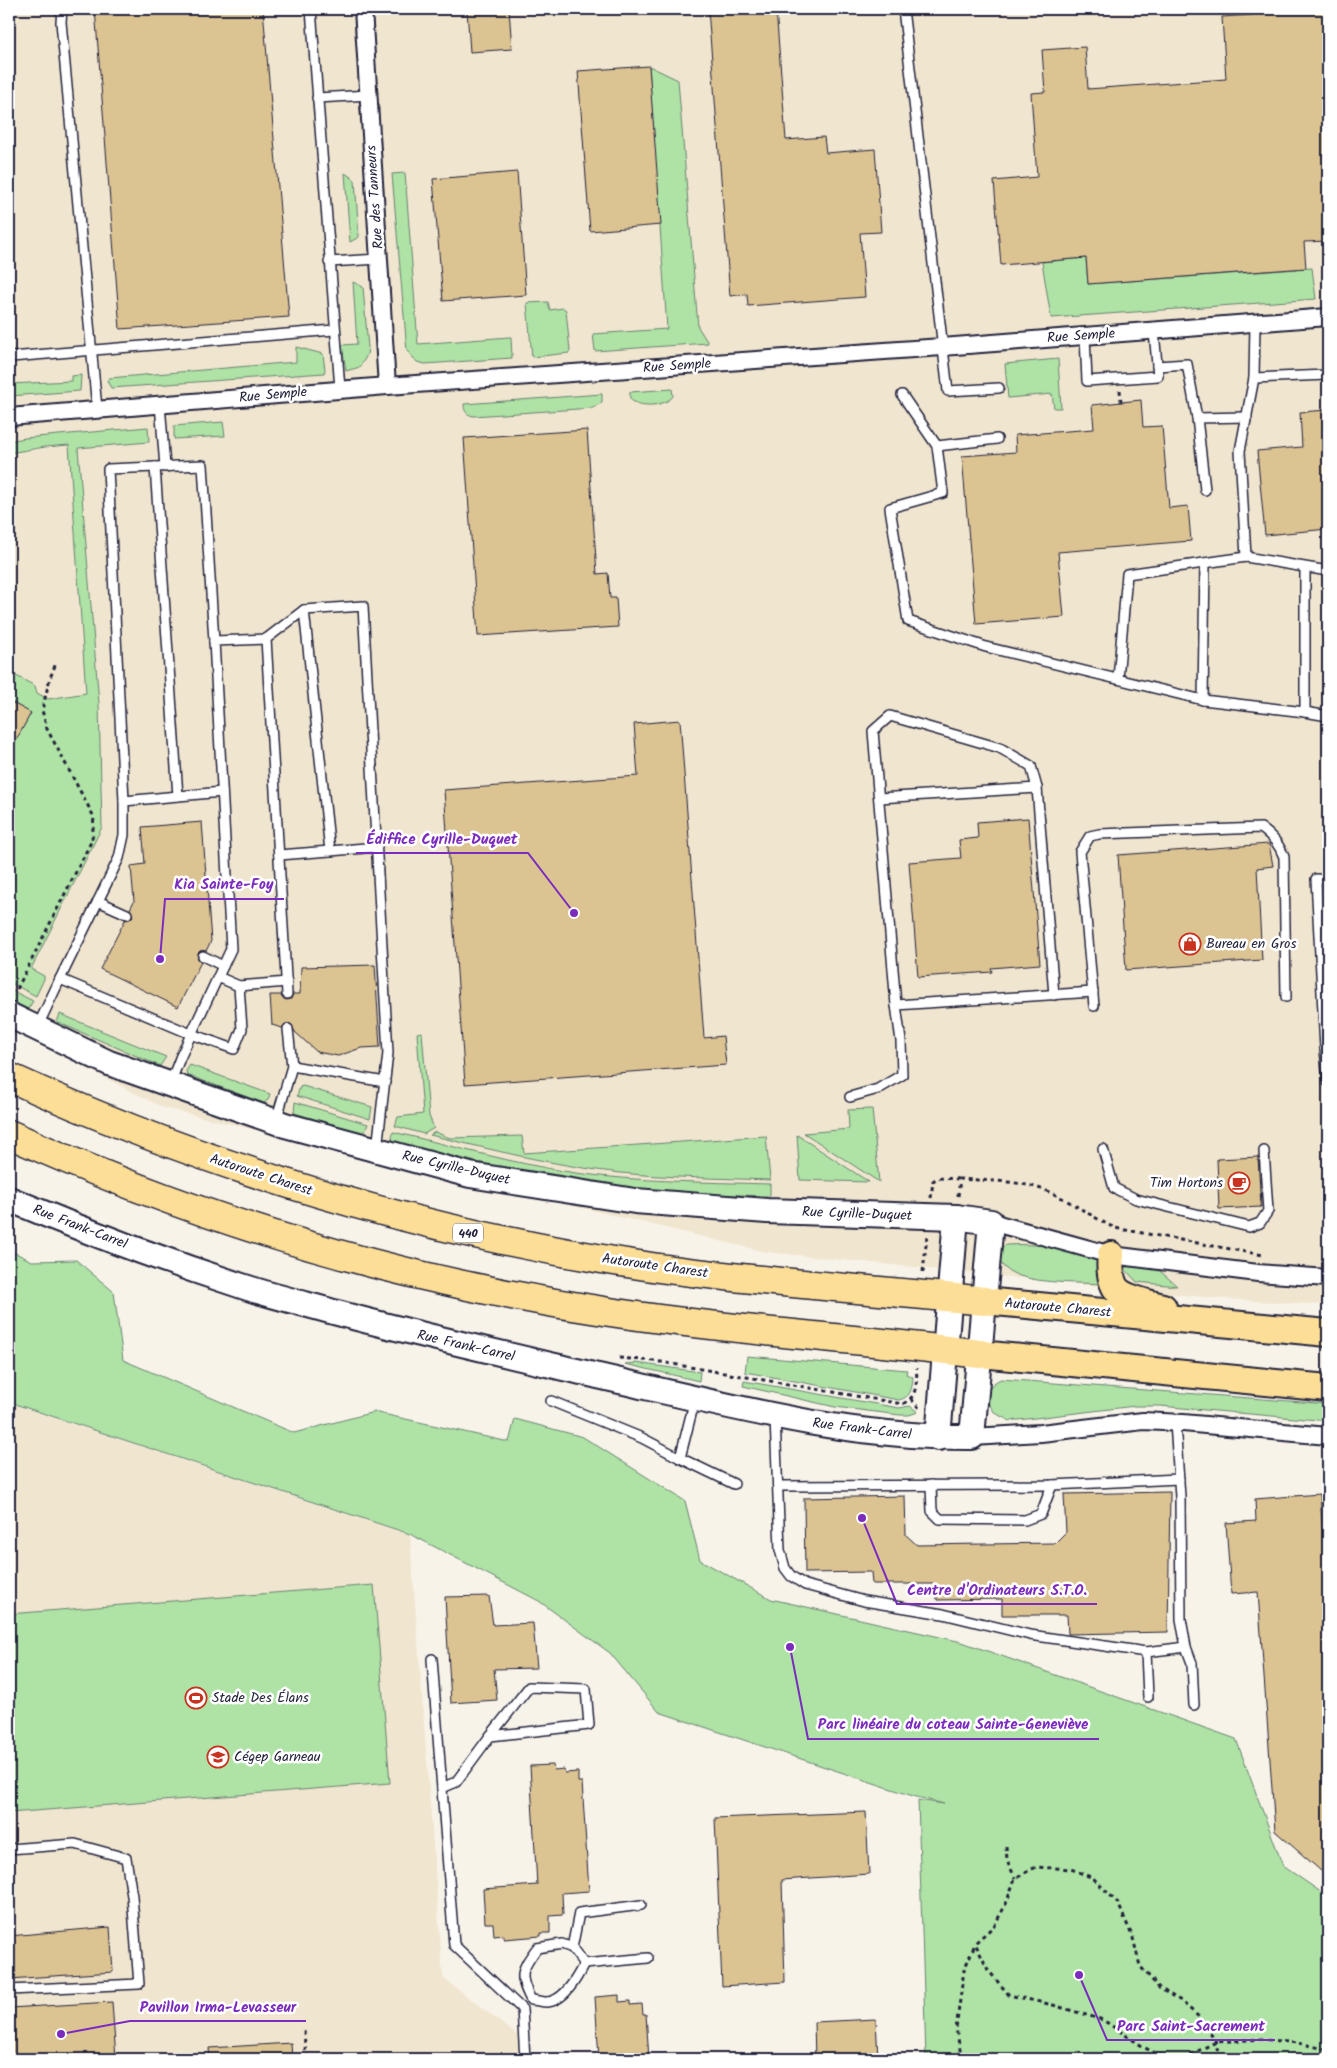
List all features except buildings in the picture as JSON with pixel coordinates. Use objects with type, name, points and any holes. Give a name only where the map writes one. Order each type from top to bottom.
[{"type":"highway","name":"Autoroute Charest","points":[[9,1077],[133,1130],[225,1164],[319,1194],[462,1231],[604,1259],[700,1273],[984,1301]]},
{"type":"highway","points":[[9,1134],[122,1181],[260,1230],[367,1262],[462,1285],[512,1296],[665,1321],[980,1354]]},
{"type":"main road","points":[[1110,1254],[1114,1284],[1121,1292],[1141,1301],[1211,1322]]},
{"type":"main road","name":"Autoroute Charest","points":[[984,1301],[1328,1333]]},
{"type":"main road","points":[[980,1354],[1328,1388]]},
{"type":"street","name":"Rue des Tanneurs","points":[[363,9],[387,386]]},
{"type":"street","name":"Rue Semple","points":[[9,417],[340,389],[942,347],[1328,317]]},
{"type":"street","name":"Rue Semple","points":[[9,422],[26,415]]},
{"type":"street","name":"Rue Cyrille-Duquet","points":[[9,1015],[109,1063],[276,1122],[470,1174],[635,1201],[767,1211],[956,1217],[991,1222],[1110,1254],[1258,1273],[1328,1278]]},
{"type":"street","name":"Rue Frank-Carrel","points":[[9,1199],[140,1250],[250,1289],[406,1332],[775,1416],[850,1430],[938,1438],[972,1438],[1041,1434],[1128,1422],[1175,1422],[1328,1436]]},
{"type":"street","points":[[938,1438],[956,1217]]},
{"type":"street","points":[[972,1438],[991,1222]]},
{"type":"lane","points":[[62,9],[61,22],[96,409]]},
{"type":"lane","points":[[310,9],[340,389]]},
{"type":"lane","points":[[904,9],[948,391],[1000,388]]},
{"type":"lane","points":[[317,98],[368,95]]},
{"type":"lane","points":[[329,262],[379,258]]},
{"type":"lane","points":[[1246,557],[1240,451],[1254,378],[1255,323]]},
{"type":"lane","points":[[11,357],[334,330]]},
{"type":"lane","points":[[1085,336],[1087,382],[1158,376],[1154,331]]},
{"type":"lane","points":[[1157,366],[1187,364],[1197,418],[1205,490]]},
{"type":"lane","points":[[1254,378],[1328,375]]},
{"type":"lane","points":[[902,395],[937,446],[943,493],[890,508],[908,621],[986,647],[1203,700],[1328,716]]},
{"type":"lane","points":[[160,404],[165,467]]},
{"type":"lane","points":[[1197,418],[1247,417]]},
{"type":"lane","points":[[937,446],[997,439]]},
{"type":"lane","points":[[37,1028],[119,858],[124,835],[108,469],[203,465],[231,949],[170,1084]]},
{"type":"lane","points":[[155,467],[178,796]]},
{"type":"lane","points":[[1118,679],[1127,574],[1246,557],[1328,571]]},
{"type":"lane","points":[[1203,700],[1205,563]]},
{"type":"lane","points":[[1305,568],[1305,712]]},
{"type":"lane","points":[[214,641],[266,639],[304,610],[363,606],[388,1052],[377,1149]]},
{"type":"lane","points":[[304,610],[330,851]]},
{"type":"lane","points":[[266,639],[288,994]]},
{"type":"lane","points":[[850,1097],[878,1089],[902,1075],[901,1042],[896,1006],[873,731],[890,716],[1000,748],[1031,766],[1037,788],[1054,995]]},
{"type":"lane","points":[[879,798],[1037,788]]},
{"type":"lane","points":[[124,801],[222,792]]},
{"type":"lane","points":[[1094,1006],[1080,852],[1090,836],[1099,834],[1261,828],[1276,841],[1284,857],[1286,998]]},
{"type":"lane","points":[[279,855],[377,847]]},
{"type":"lane","points":[[1328,880],[1316,879],[1328,1082]]},
{"type":"lane","points":[[98,901],[127,914]]},
{"type":"lane","points":[[203,956],[224,966]]},
{"type":"lane","points":[[218,977],[239,986],[287,982]]},
{"type":"lane","points":[[60,979],[191,1034],[234,1049],[242,1029],[239,986]]},
{"type":"lane","points":[[896,1006],[1093,992]]},
{"type":"lane","points":[[276,1122],[292,1066],[288,1029]]},
{"type":"lane","points":[[292,1066],[385,1082]]},
{"type":"lane","points":[[1103,1149],[1114,1188],[1136,1198],[1249,1226],[1260,1223],[1268,1211],[1264,1151]]},
{"type":"lane","points":[[680,1458],[695,1398]]},
{"type":"lane","points":[[551,1401],[642,1438],[734,1484]]},
{"type":"lane","points":[[775,1416],[780,1550],[785,1568],[791,1576],[805,1584],[864,1601],[943,1614],[1030,1635],[1146,1652],[1186,1647]]},
{"type":"lane","points":[[1175,1422],[1181,1619],[1186,1647],[1192,1663],[1194,1705]]},
{"type":"lane","points":[[778,1486],[1052,1485],[1178,1479]]},
{"type":"lane","points":[[932,1485],[932,1511],[940,1519],[1025,1520],[1041,1514],[1052,1485]]},
{"type":"lane","points":[[1146,1652],[1148,1697]]},
{"type":"lane","points":[[432,1659],[454,1945],[522,2009],[525,2059]]},
{"type":"lane","points":[[442,1788],[456,1782],[490,1736],[529,1687],[586,1689],[589,1725],[490,1736]]},
{"type":"lane","points":[[9,1849],[75,1844],[126,1858],[132,1896],[140,1984],[9,1990]]},
{"type":"lane","points":[[572,1948],[579,1913],[642,1905]]},
{"type":"lane","points":[[531,2000],[523,1986],[523,1967],[537,1948],[562,1944],[572,1948],[584,1964]]},
{"type":"lane","points":[[584,1964],[648,1958]]},
{"type":"lane","points":[[531,2000],[548,2002],[562,1995],[576,1980],[584,1964]]},
{"type":"lane","points":[[522,2009],[531,2000]]},
{"type":"path","points":[[17,989],[92,840],[94,817],[47,729],[42,710],[56,663]]},
{"type":"path","points":[[932,1186],[932,1181],[937,1178],[1019,1184],[1043,1189],[1115,1228],[1271,1256]]},
{"type":"path","points":[[956,1217],[960,1179]]},
{"type":"path","points":[[924,1268],[926,1243]]},
{"type":"path","points":[[613,1359],[630,1358],[655,1361],[902,1404],[911,1399],[916,1382]]},
{"type":"path","points":[[962,2059],[956,2029],[964,1970],[976,1943],[994,1926],[1006,1904],[1015,1878],[1007,1860],[1006,1846]]},
{"type":"path","points":[[1015,1878],[1036,1867],[1071,1869],[1094,1878],[1118,1903],[1133,1938],[1140,1966],[1159,1988],[1181,2001],[1200,2018],[1216,2042],[1219,2059]]},
{"type":"path","points":[[976,1943],[988,1970],[1009,1994],[1102,2020],[1145,2048],[1164,2057],[1182,2058],[1216,2042],[1264,2039],[1304,2044],[1328,2050]]},
{"type":"path","points":[[304,2031],[306,2059]]},
{"type":"shaded area","points":[[9,9],[1328,9],[1328,1305],[1223,1299],[766,1252],[164,1108],[9,1029]]},
{"type":"shaded area","name":"Cégep Garneau","points":[[9,1399],[18,1406],[410,1535],[443,1978],[522,2039],[523,2059],[9,2059]]},
{"type":"green space","points":[[649,66],[678,80],[698,327],[708,343],[595,351],[593,334],[667,329]]},
{"type":"green space","points":[[345,173],[355,180],[359,237],[350,242]]},
{"type":"green space","points":[[405,173],[418,344],[511,337],[512,358],[425,364],[417,362],[407,351],[392,174]]},
{"type":"green space","points":[[1086,258],[1088,284],[1312,268],[1316,299],[1051,318],[1042,262]]},
{"type":"green space","points":[[353,282],[363,287],[368,348],[367,355],[360,367],[346,371],[342,345],[357,344]]},
{"type":"green space","points":[[548,302],[550,310],[563,308],[566,310],[570,351],[569,353],[532,357],[527,303]]},
{"type":"green space","points":[[296,347],[323,354],[324,373],[111,388],[107,381],[109,378],[296,362]]},
{"type":"green space","points":[[1058,359],[1061,408],[1054,408],[1052,394],[1008,398],[1005,364]]},
{"type":"green space","points":[[81,375],[80,391],[9,396],[9,384],[71,381],[71,376]]},
{"type":"green space","points":[[672,389],[673,396],[669,400],[658,404],[639,404],[630,399],[630,392]]},
{"type":"green space","points":[[602,394],[602,402],[593,408],[473,416],[467,413],[464,406],[464,404]]},
{"type":"green space","points":[[223,422],[225,436],[174,439],[174,426]]},
{"type":"green space","points":[[148,427],[149,442],[78,448],[99,703],[102,827],[31,969],[44,976],[36,996],[9,982],[9,753],[30,713],[9,701],[9,672],[35,686],[37,693],[48,699],[86,693],[69,445],[9,453],[9,441]]},
{"type":"green space","points":[[9,989],[33,1001],[28,1009],[9,999]]},
{"type":"green space","points":[[60,1014],[166,1057],[160,1066],[57,1022]]},
{"type":"green space","points":[[422,1032],[429,1116],[434,1128],[424,1134],[395,1126],[398,1117],[423,1114],[417,1033]]},
{"type":"green space","points":[[190,1065],[270,1094],[268,1100],[264,1103],[187,1075],[186,1071]]},
{"type":"green space","points":[[303,1086],[372,1107],[370,1119],[297,1096],[300,1087]]},
{"type":"green space","points":[[295,1102],[368,1124],[364,1134],[294,1113]]},
{"type":"green space","points":[[872,1109],[879,1182],[804,1133],[849,1129],[848,1110]]},
{"type":"green space","points":[[393,1132],[507,1160],[576,1173],[648,1180],[770,1184],[770,1196],[644,1190],[568,1181],[502,1168],[393,1142]]},
{"type":"green space","points":[[435,1132],[450,1138],[522,1136],[524,1153],[766,1136],[770,1180],[658,1176],[597,1170],[525,1157],[430,1135]]},
{"type":"green space","points":[[797,1135],[869,1182],[800,1180]]},
{"type":"green space","points":[[1006,1245],[1051,1247],[1096,1256],[1099,1263],[1101,1284],[1037,1280],[1014,1273],[1005,1268],[1000,1260],[999,1250]]},
{"type":"green space","points":[[9,1250],[32,1261],[76,1260],[114,1292],[123,1360],[294,1433],[374,1412],[509,1442],[515,1419],[583,1437],[685,1501],[700,1560],[771,1599],[962,1642],[1236,1739],[1283,1866],[1328,1897],[1328,2059],[926,2059],[918,1800],[944,1804],[913,1796],[659,1712],[610,1653],[539,1601],[410,1534],[18,1405],[9,1398]]},
{"type":"green space","points":[[1126,1264],[1160,1271],[1177,1286],[1137,1282],[1125,1269]]},
{"type":"green space","points":[[747,1356],[907,1370],[906,1374],[913,1377],[912,1384],[907,1397],[899,1400],[745,1372]]},
{"type":"green space","points":[[636,1363],[700,1372],[699,1381],[625,1364]]},
{"type":"green space","points":[[1001,1379],[1328,1404],[1328,1421],[1160,1406],[1135,1406],[1010,1421],[995,1413],[987,1401],[990,1387]]},
{"type":"green space","points":[[744,1381],[899,1408],[910,1406],[918,1412],[900,1415],[835,1407],[743,1386]]},
{"type":"green space","name":"Stade Des Élans","points":[[374,1585],[390,1783],[9,1813],[9,1614]]},
{"type":"place","name":"Édiffice Cyrille-Duquet","points":[[574,913]]},
{"type":"place","name":"Bureau en Gros","points":[[1190,944]]},
{"type":"place","name":"Kia Sainte-Foy","points":[[160,959]]},
{"type":"place","name":"Tim Hortons","points":[[1239,1183]]},
{"type":"place","name":"Centre d'Ordinateurs S.T.O.","points":[[862,1518]]},
{"type":"place","name":"Parc linéaire du coteau Sainte-Geneviève","points":[[790,1647]]},
{"type":"place","name":"Stade Des Élans","points":[[196,1698]]},
{"type":"place","name":"Cégep Garneau","points":[[218,1757]]},
{"type":"place","name":"Parc Saint-Sacrement","points":[[1079,1975]]},
{"type":"place","name":"Pavillon Irma-Levasseur","points":[[61,2034]]}]
